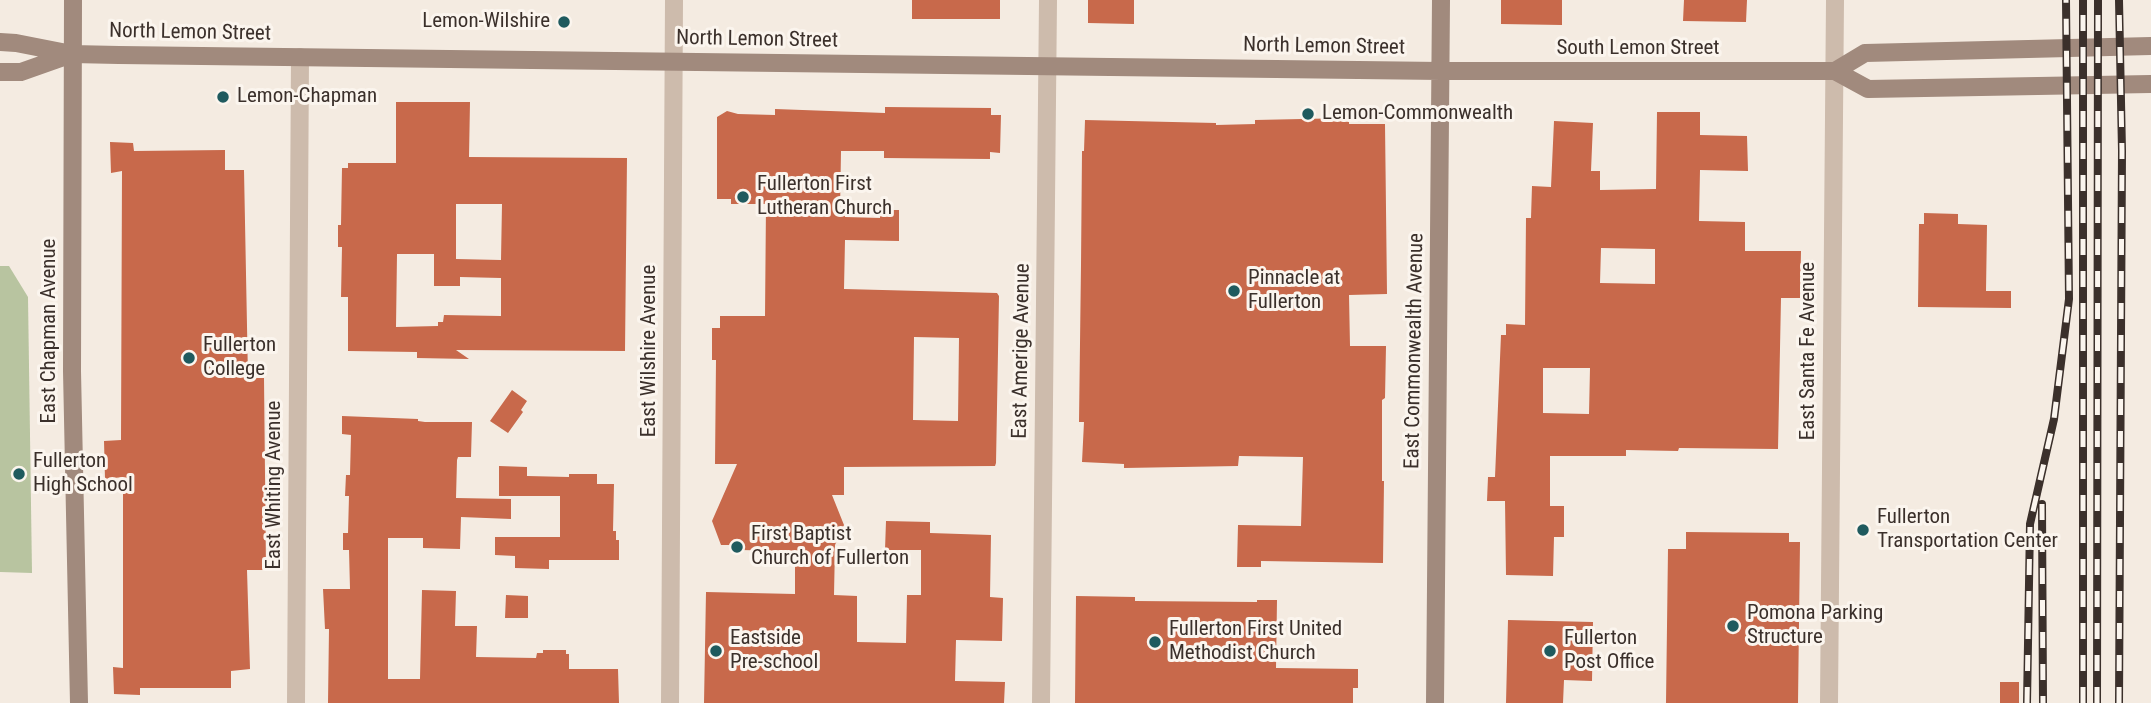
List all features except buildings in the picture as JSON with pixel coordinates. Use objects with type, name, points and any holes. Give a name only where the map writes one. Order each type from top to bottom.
[{"type":"street","name":"East Chapman Avenue","points":[[73,0],[72,370],[79,703]]},
{"type":"street","name":"East Wilshire Avenue","points":[[670,703],[674,0]]},
{"type":"street","name":"East Amerige Avenue","points":[[1041,703],[1048,0]]},
{"type":"street","name":"East Commonwealth Avenue","points":[[1435,703],[1441,0]]},
{"type":"street","name":"East Santa Fe Avenue","points":[[1829,703],[1835,0]]},
{"type":"street","name":"North Lemon Street","points":[[0,42],[72,54],[1441,71]]},
{"type":"street","points":[[1835,71],[1866,53],[2151,46]]},
{"type":"street","name":"North Lemon Street","points":[[0,72],[21,72],[72,54]]},
{"type":"street","name":"East Whiting Avenue","points":[[296,703],[300,57]]},
{"type":"street","name":"South Lemon Street","points":[[1441,71],[1835,71],[1868,89],[2151,84]]},
{"type":"green space","points":[[0,266],[9,266],[28,297],[32,573],[0,572]]},
{"type":"railway","points":[[2027,703],[2030,524],[2054,419],[2069,299],[2066,0]]},
{"type":"railway","points":[[2083,0],[2083,703]]},
{"type":"railway","points":[[2097,703],[2098,0]]},
{"type":"railway","points":[[2119,0],[2122,151],[2119,703]]},
{"type":"railway","points":[[2042,504],[2043,703]]},
{"type":"place","name":"Lemon-Wilshire","points":[[564,22]]},
{"type":"place","name":"Lemon-Chapman","points":[[223,97]]},
{"type":"place","name":"Lemon-Commonwealth","points":[[1308,114]]},
{"type":"place","name":"Fullerton First Lutheran Church","points":[[743,197]]},
{"type":"place","name":"Pinnacle at Fullerton","points":[[1234,291]]},
{"type":"place","name":"Fullerton College","points":[[189,358]]},
{"type":"place","name":"Fullerton High School","points":[[19,474]]},
{"type":"place","name":"Fullerton Transportation Center","points":[[1863,530]]},
{"type":"place","name":"First Baptist Church of Fullerton","points":[[737,547]]},
{"type":"place","name":"Pomona Parking Structure","points":[[1733,626]]},
{"type":"place","name":"Fullerton First United Methodist Church","points":[[1155,642]]},
{"type":"place","name":"Eastside Pre-school","points":[[716,651]]},
{"type":"place","name":"Fullerton Post Office","points":[[1550,651]]}]
